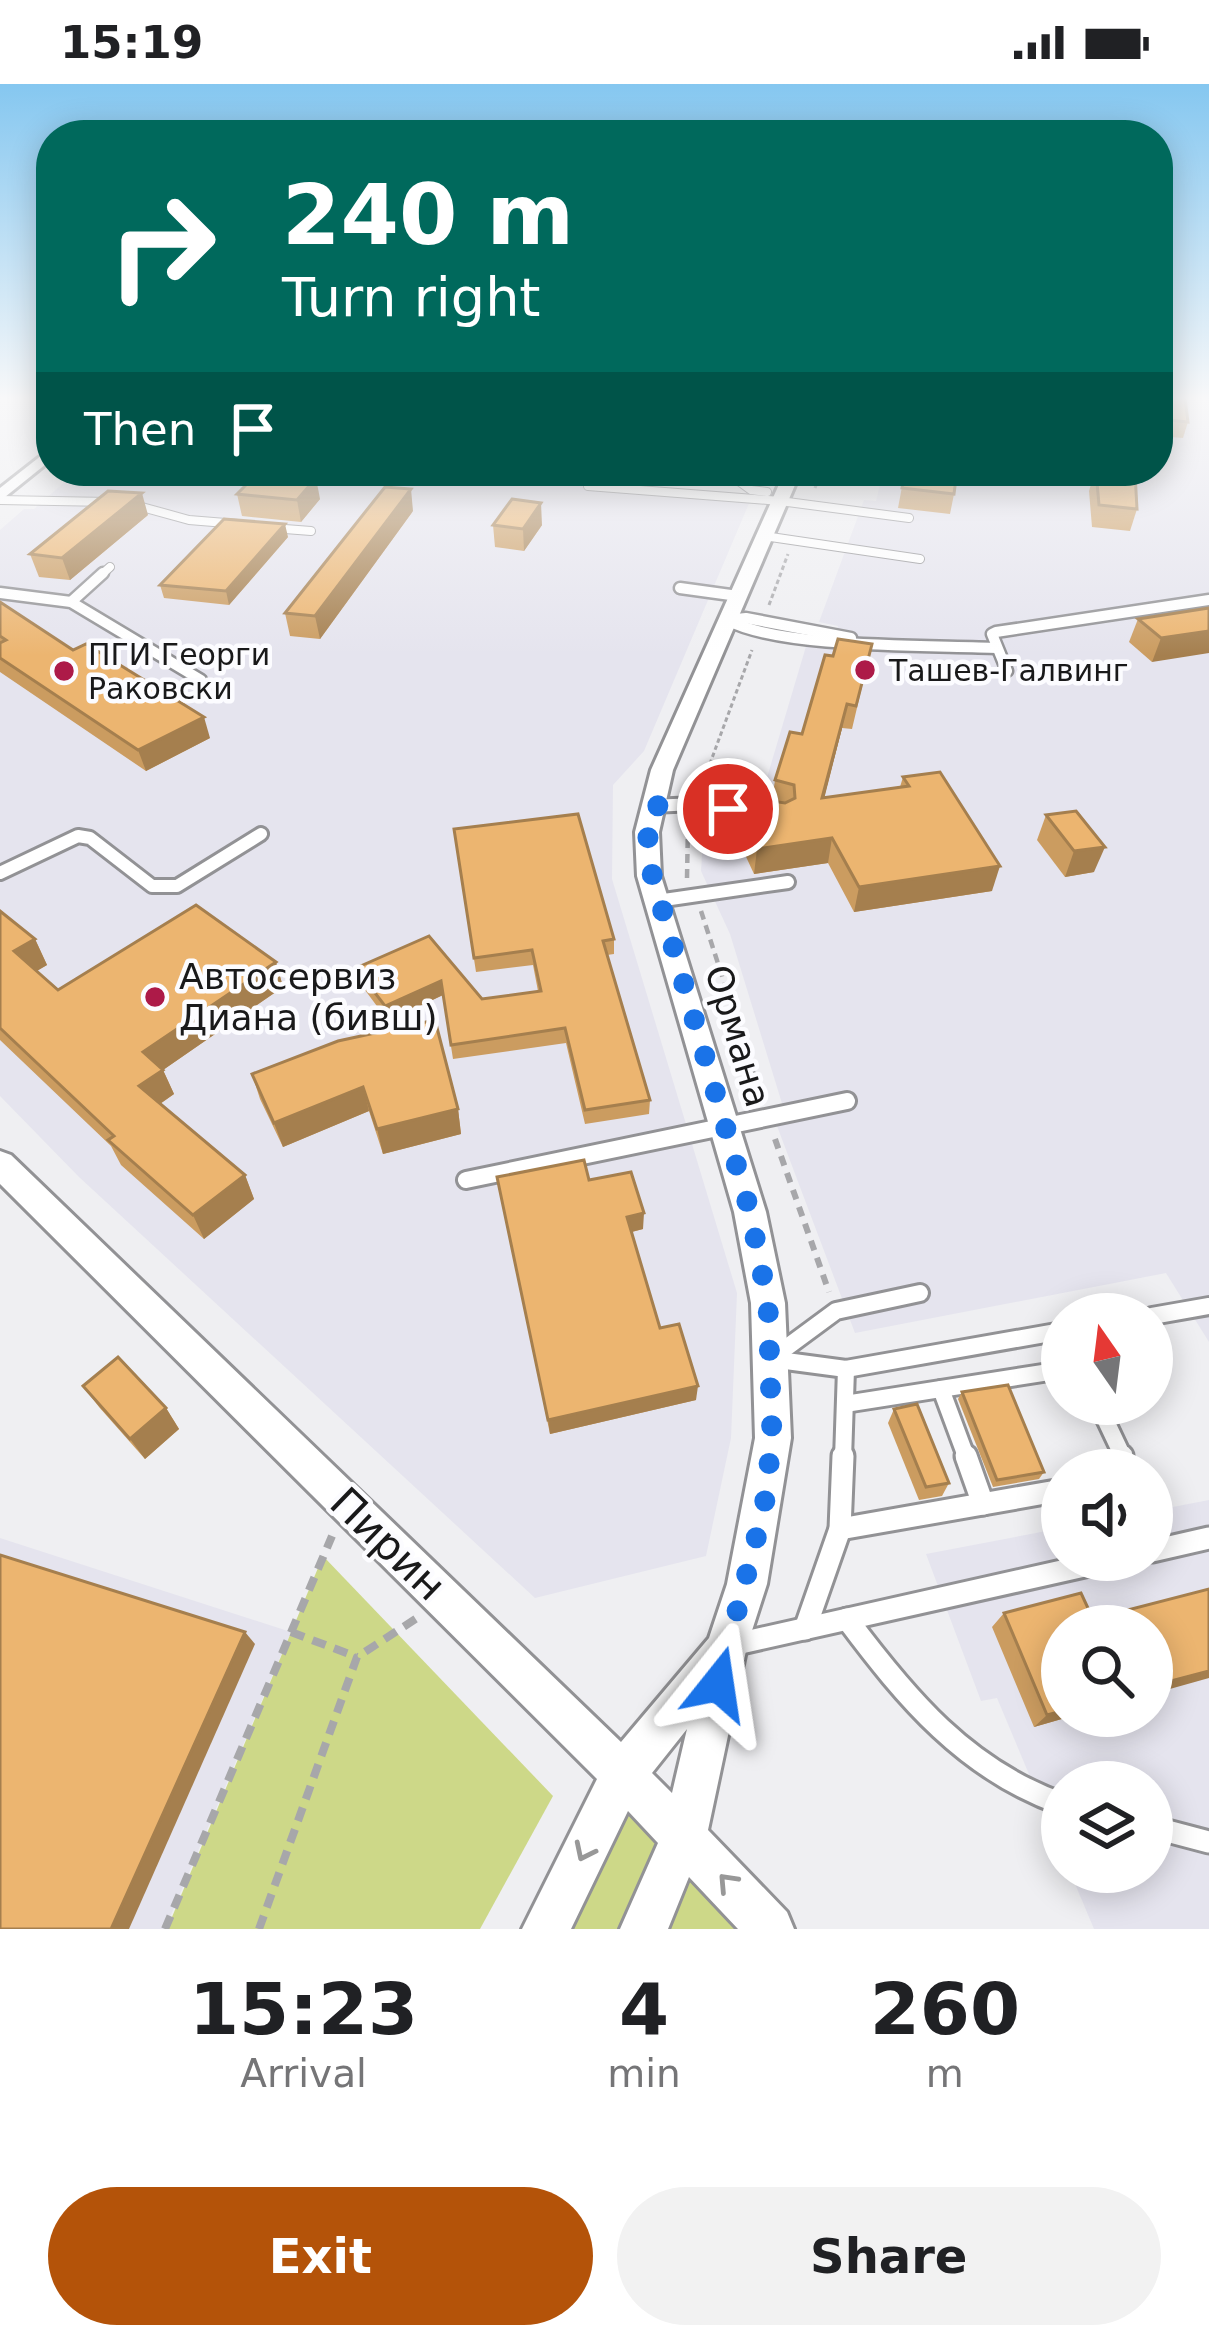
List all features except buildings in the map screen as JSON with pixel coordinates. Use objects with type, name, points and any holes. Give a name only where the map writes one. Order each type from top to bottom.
[{"type":"street","name":"Ормана","points":[[644,1929],[684,1835],[764,1508],[772,1438],[768,1303],[754,1234],[646,853],[662,770],[786,486]]},
{"type":"street","name":"Пирин","points":[[0,1164],[684,1835],[770,1929]]},
{"type":"street","points":[[546,1929],[622,1774],[727,1646]]},
{"type":"lane","points":[[588,486],[781,498],[909,518]]},
{"type":"lane","points":[[746,486],[781,498]]},
{"type":"lane","points":[[0,498],[149,506],[189,520],[311,531]]},
{"type":"lane","points":[[764,536],[920,559]]},
{"type":"lane","points":[[71,602],[110,567]]},
{"type":"lane","points":[[680,588],[746,618],[837,632],[854,639]]},
{"type":"lane","points":[[0,593],[71,602],[201,680]]},
{"type":"lane","points":[[1007,670],[992,634],[996,632],[1209,600]]},
{"type":"lane","points":[[732,608],[760,630],[833,641],[997,648]]},
{"type":"lane","points":[[652,806],[694,804],[757,813]]},
{"type":"lane","points":[[0,873],[78,836],[90,838],[152,886],[164,889],[177,886],[261,834]]},
{"type":"lane","points":[[657,902],[788,881]]},
{"type":"lane","points":[[466,1180],[847,1101]]},
{"type":"lane","points":[[771,1360],[836,1311],[920,1293]]},
{"type":"lane","points":[[1173,1312],[1209,1306]]},
{"type":"lane","points":[[771,1360],[846,1369],[1041,1335]]},
{"type":"lane","points":[[805,1629],[840,1529],[846,1369]]},
{"type":"lane","points":[[845,1404],[1041,1373]]},
{"type":"lane","points":[[940,1389],[982,1504]]},
{"type":"lane","points":[[840,1529],[1041,1494]]},
{"type":"lane","points":[[1173,1546],[1209,1538]]},
{"type":"lane","points":[[727,1646],[1041,1576]]},
{"type":"lane","points":[[847,1619],[904,1696],[974,1757],[1041,1799]]},
{"type":"lane","points":[[1173,1833],[1209,1842]]},
{"type":"path","points":[[684,872],[694,804],[760,630]]},
{"type":"path","points":[[713,940],[767,1118],[836,1311]]},
{"type":"path","points":[[167,1928],[346,1503]]},
{"type":"path","points":[[259,1929],[357,1657],[444,1600]]},
{"type":"path","points":[[291,1632],[357,1657]]},
{"type":"shaded area","points":[[1209,484],[1209,1342],[1166,1273],[1041,1293],[1041,1297],[855,1333],[777,1126],[788,1123],[730,934],[701,871],[704,822],[752,828],[807,643],[833,641],[838,626],[819,622],[864,500],[876,501],[880,486]]},
{"type":"shaded area","points":[[60,486],[663,486],[753,494],[644,751],[613,785],[612,879],[737,1293],[731,1438],[706,1556],[535,1598],[79,1177],[0,1096],[0,530],[24,509],[34,509]]},
{"type":"shaded area","points":[[1209,1500],[1209,1929],[1094,1929],[1079,1893],[1173,1893],[1173,1761],[1041,1761],[1041,1803],[997,1698],[981,1701],[926,1554],[1041,1532],[1041,1581],[1173,1581],[1173,1507]]},
{"type":"shaded area","points":[[0,1538],[291,1632],[165,1929],[0,1929]]},
{"type":"green space","points":[[323,1556],[553,1796],[480,1929],[167,1929]]},
{"type":"green space","points":[[623,1774],[770,1929],[546,1929]]},
{"type":"place","name":"Ташев-Галвинг","points":[[865,670]]},
{"type":"place","name":"ПГИ Георги Раковски","points":[[64,671]]},
{"type":"place","name":"Автосервиз Диана (бивш)","points":[[155,997]]},
{"type":"route","points":[[718,1684],[764,1508],[772,1438],[768,1303],[750,1212],[646,853],[652,806],[694,804],[728,809]]}]
